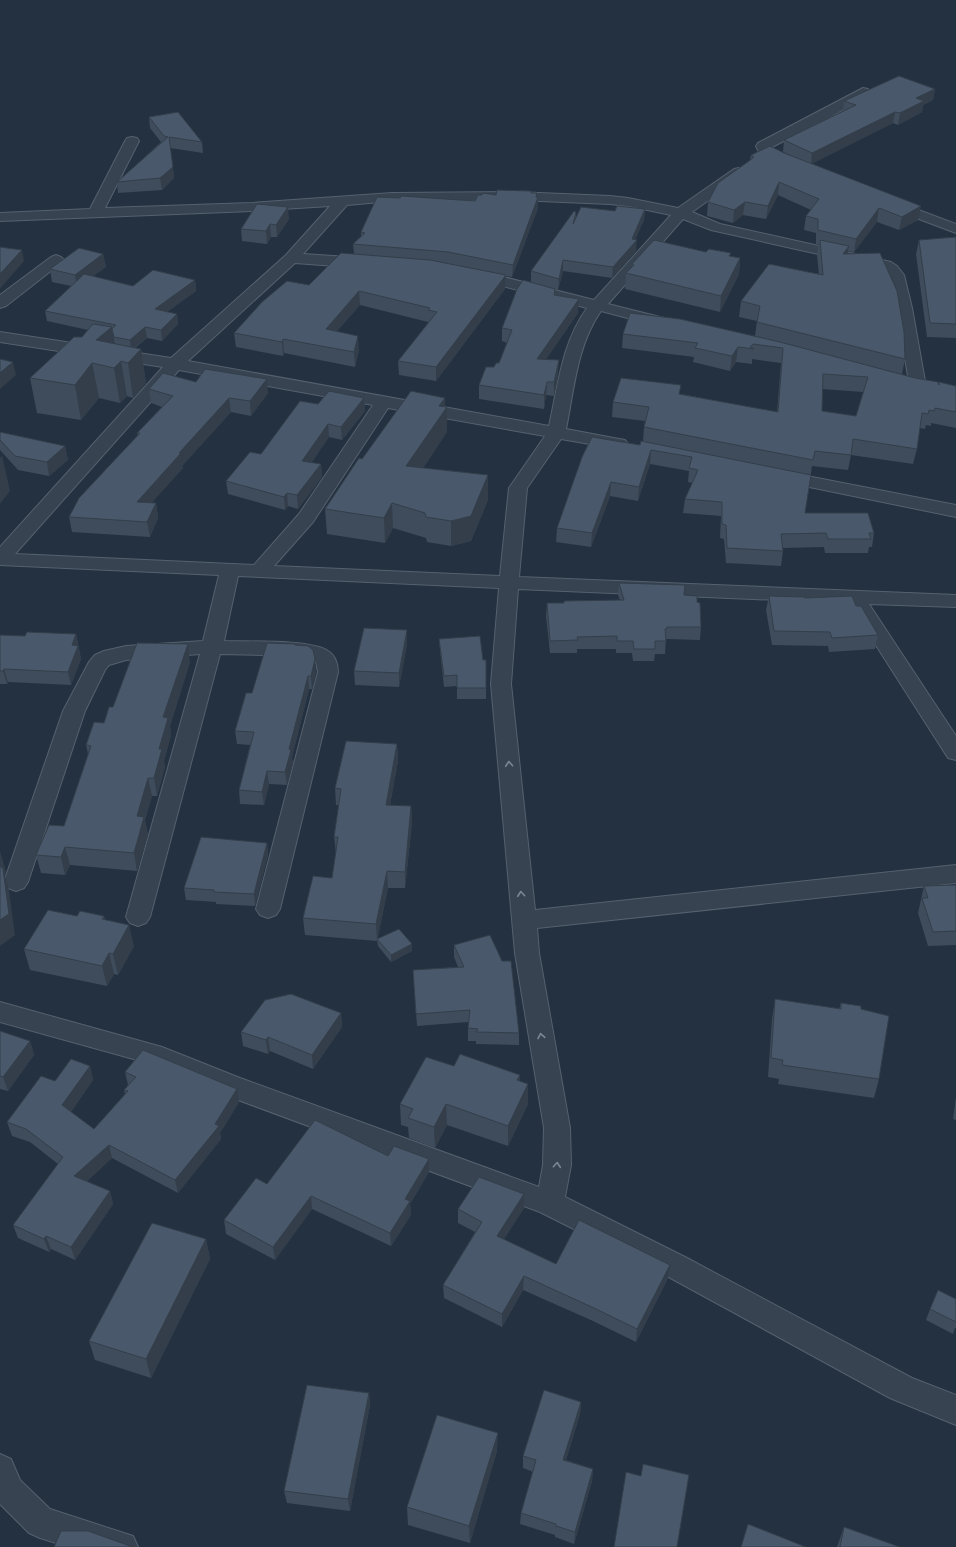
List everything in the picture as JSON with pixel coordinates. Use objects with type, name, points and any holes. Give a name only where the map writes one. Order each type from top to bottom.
[{"type":"street","points":[[802,168],[765,151],[763,146],[820,117],[863,92]]},
{"type":"street","points":[[96,212],[132,141]]},
{"type":"street","points":[[550,1203],[558,1165],[557,1128],[532,986],[524,920],[501,684],[503,632],[510,584],[518,488],[557,432],[571,360],[585,322],[596,307],[681,214],[742,170]]},
{"type":"street","points":[[0,217],[252,207],[392,197],[516,196],[580,198],[628,202],[681,214],[716,227],[877,262],[892,269],[896,275],[904,308],[918,387]]},
{"type":"street","points":[[882,200],[956,229]]},
{"type":"street","points":[[0,559],[175,364],[291,258],[343,201]]},
{"type":"street","points":[[291,258],[376,263]]},
{"type":"street","points":[[0,303],[56,260]]},
{"type":"street","points":[[464,273],[673,325]]},
{"type":"street","points":[[0,337],[175,364],[635,447]]},
{"type":"street","points":[[259,572],[306,518],[384,401]]},
{"type":"street","points":[[768,474],[956,511]]},
{"type":"street","points":[[0,559],[510,584],[603,586],[956,601]]},
{"type":"street","points":[[138,917],[212,647],[230,571]]},
{"type":"street","points":[[854,597],[956,754]]},
{"type":"street","points":[[16,882],[74,711],[96,667],[102,660],[126,652],[212,647],[308,650],[317,652],[328,663],[328,672],[268,909]]},
{"type":"street","points":[[524,920],[956,874]]},
{"type":"street","points":[[0,1012],[153,1054],[232,1086],[370,1138],[550,1203],[674,1266],[900,1388],[956,1410]]},
{"type":"street","points":[[0,1470],[9,1491],[40,1522],[122,1547]]},
{"type":"building","points":[[899,76],[935,89],[916,98],[924,101],[900,113],[895,112],[812,153],[784,140],[856,105],[844,101]]},
{"type":"building","points":[[178,112],[202,142],[169,137],[173,167],[160,178],[117,182],[168,137],[164,136],[149,117]]},
{"type":"building","points":[[770,146],[784,153],[921,206],[902,217],[879,208],[856,239],[818,230],[818,219],[806,216],[819,199],[779,182],[768,206],[745,202],[734,210],[708,202],[718,183],[754,157],[751,155]]},
{"type":"building","points":[[497,190],[531,191],[531,193],[537,193],[536,197],[538,197],[513,265],[448,252],[353,244],[365,233],[361,232],[377,197],[400,198],[401,196],[475,201],[478,195],[482,195],[483,193],[496,195]]},
{"type":"building","points":[[257,204],[288,207],[276,225],[270,224],[266,231],[241,229]]},
{"type":"building","points":[[617,206],[645,209],[632,239],[637,240],[613,267],[563,260],[559,279],[531,271],[574,211],[576,212],[573,224],[581,207],[615,211]]},
{"type":"building","points":[[956,237],[956,324],[930,323],[919,240]]},
{"type":"building","points":[[654,240],[706,252],[709,249],[731,253],[729,256],[740,258],[721,296],[626,273],[634,265],[632,264]]},
{"type":"building","points":[[820,240],[849,246],[843,254],[880,253],[897,291],[904,332],[905,359],[757,322],[760,306],[741,301],[769,264],[823,275]]},
{"type":"building","points":[[0,247],[22,250],[0,274]]},
{"type":"building","points":[[79,248],[103,254],[75,275],[50,269]]},
{"type":"building","points":[[341,253],[430,260],[506,275],[436,367],[398,361],[437,312],[428,310],[430,308],[359,291],[326,329],[358,336],[354,352],[283,339],[282,342],[234,333],[262,302],[287,281],[309,285]]},
{"type":"building","points":[[153,270],[195,280],[155,309],[177,314],[161,330],[145,327],[130,340],[114,337],[112,329],[116,325],[45,311],[84,274],[133,286]]},
{"type":"building","points":[[523,280],[555,289],[554,295],[579,299],[537,359],[559,360],[554,382],[547,382],[544,395],[479,385],[486,367],[494,367],[496,363],[499,363],[512,330],[502,328],[517,289]]},
{"type":"building","points":[[630,313],[680,319],[780,342],[915,378],[938,382],[939,385],[939,382],[956,386],[956,412],[935,408],[934,411],[929,410],[928,414],[922,413],[917,449],[853,439],[851,455],[815,451],[813,460],[644,427],[649,407],[613,402],[621,378],[681,385],[679,394],[778,412],[783,348],[753,344],[750,347],[754,349],[738,347],[732,356],[695,348],[698,343],[623,334]],"holes":[[[823,374],[868,377],[856,416],[822,411]]]},
{"type":"building","points":[[93,324],[112,327],[96,340],[141,349],[128,363],[121,361],[114,368],[92,363],[75,385],[30,378],[74,337],[82,337]]},
{"type":"building","points":[[0,359],[13,362],[0,373]]},
{"type":"building","points":[[205,369],[267,379],[250,401],[229,398],[137,502],[156,503],[147,522],[69,517],[79,498],[140,433],[137,433],[173,396],[149,389],[163,373],[196,382]]},
{"type":"building","points":[[329,391],[364,398],[341,427],[328,424],[302,461],[321,464],[297,495],[287,493],[284,497],[226,481],[250,452],[261,454],[300,401],[318,404]]},
{"type":"building","points":[[411,391],[445,398],[439,406],[447,407],[406,466],[488,475],[471,516],[451,521],[426,517],[425,513],[392,503],[384,518],[325,509],[359,458],[362,459]]},
{"type":"building","points":[[0,432],[65,446],[47,462],[15,456],[0,440]]},
{"type":"building","points":[[592,437],[640,445],[641,441],[811,475],[805,513],[868,513],[874,533],[869,533],[871,539],[828,539],[826,533],[781,534],[783,551],[727,548],[726,525],[722,524],[722,502],[685,499],[698,470],[689,468],[692,457],[651,450],[639,487],[611,482],[592,533],[557,528],[582,457]]},
{"type":"building","points":[[619,583],[685,585],[684,595],[697,596],[697,602],[700,603],[701,627],[667,627],[667,629],[665,629],[666,641],[655,641],[655,649],[634,649],[633,641],[617,641],[617,636],[577,637],[578,640],[550,641],[547,603],[564,603],[564,601],[624,600]]},
{"type":"building","points":[[769,596],[805,598],[852,596],[856,606],[861,606],[878,635],[832,638],[830,632],[774,631]]},
{"type":"building","points":[[364,628],[407,630],[399,673],[354,671]]},
{"type":"building","points":[[27,632],[76,634],[72,645],[78,646],[68,672],[4,669],[3,671],[0,671],[0,635],[25,636]]},
{"type":"building","points":[[480,636],[483,660],[486,660],[486,688],[457,688],[457,675],[444,676],[439,639]]},
{"type":"building","points":[[137,643],[188,644],[163,717],[168,718],[159,749],[162,749],[154,778],[148,778],[137,816],[144,817],[134,853],[65,847],[61,857],[36,855],[49,825],[64,826],[91,746],[86,745],[94,722],[104,723],[109,707],[113,707]]},
{"type":"building","points":[[267,643],[308,646],[313,650],[315,659],[311,676],[308,676],[289,749],[291,750],[285,772],[267,771],[262,792],[239,790],[254,732],[235,731],[246,693],[252,693]]},
{"type":"building","points":[[346,741],[397,744],[386,805],[411,806],[405,872],[387,871],[376,924],[303,918],[313,876],[332,878],[338,837],[334,837],[341,789],[335,788]]},
{"type":"building","points":[[201,837],[267,843],[254,894],[214,892],[214,890],[184,888]]},
{"type":"building","points":[[0,866],[3,869],[9,914],[0,920]]},
{"type":"building","points":[[956,885],[956,931],[933,932],[922,898],[928,898],[924,886]]},
{"type":"building","points":[[48,910],[77,916],[80,911],[104,916],[102,919],[129,925],[113,954],[109,953],[102,966],[24,949]]},
{"type":"building","points":[[399,929],[412,944],[391,955],[377,939]]},
{"type":"building","points":[[490,935],[502,961],[511,961],[519,1033],[476,1032],[478,1029],[468,1028],[470,1010],[416,1014],[413,970],[464,967],[454,945]]},
{"type":"building","points":[[291,994],[341,1013],[312,1055],[268,1037],[266,1040],[241,1032],[265,1000]]},
{"type":"building","points":[[775,999],[841,1009],[841,1003],[861,1006],[861,1009],[889,1016],[879,1079],[782,1065],[783,1060],[771,1058]]},
{"type":"building","points":[[0,1031],[30,1041],[3,1077],[0,1076]]},
{"type":"building","points":[[143,1050],[237,1089],[215,1124],[219,1126],[175,1180],[109,1145],[74,1176],[110,1191],[71,1247],[46,1236],[44,1239],[13,1225],[63,1157],[26,1129],[7,1122],[41,1076],[55,1081],[71,1059],[90,1066],[62,1105],[94,1129],[128,1091],[124,1090],[136,1077],[125,1072]]},
{"type":"building","points":[[460,1054],[520,1075],[517,1080],[528,1084],[508,1126],[446,1104],[434,1127],[408,1118],[413,1109],[400,1104],[426,1057],[454,1066]]},
{"type":"building","points":[[315,1120],[388,1156],[394,1146],[429,1159],[405,1199],[410,1201],[390,1233],[311,1196],[273,1247],[224,1220],[256,1178],[267,1184]]},
{"type":"building","points":[[479,1177],[524,1194],[497,1236],[556,1264],[579,1220],[670,1265],[637,1329],[524,1276],[502,1314],[443,1285],[482,1222],[458,1209]]},
{"type":"building","points":[[152,1223],[206,1239],[146,1359],[89,1341]]},
{"type":"building","points":[[938,1290],[956,1299],[956,1322],[930,1309]]},
{"type":"building","points":[[307,1385],[369,1393],[348,1499],[284,1491]]},
{"type":"building","points":[[544,1390],[581,1402],[563,1460],[593,1469],[575,1532],[556,1526],[556,1524],[521,1513],[536,1460],[523,1456]]},
{"type":"building","points":[[437,1415],[498,1433],[469,1526],[407,1507]]},
{"type":"building","points":[[643,1464],[689,1475],[677,1547],[614,1547],[626,1472],[641,1476]]},
{"type":"building","points":[[748,1524],[806,1547],[741,1547]]},
{"type":"building","points":[[844,1527],[900,1547],[840,1547]]},
{"type":"building","points":[[61,1531],[88,1531],[133,1547],[54,1547]]}]
